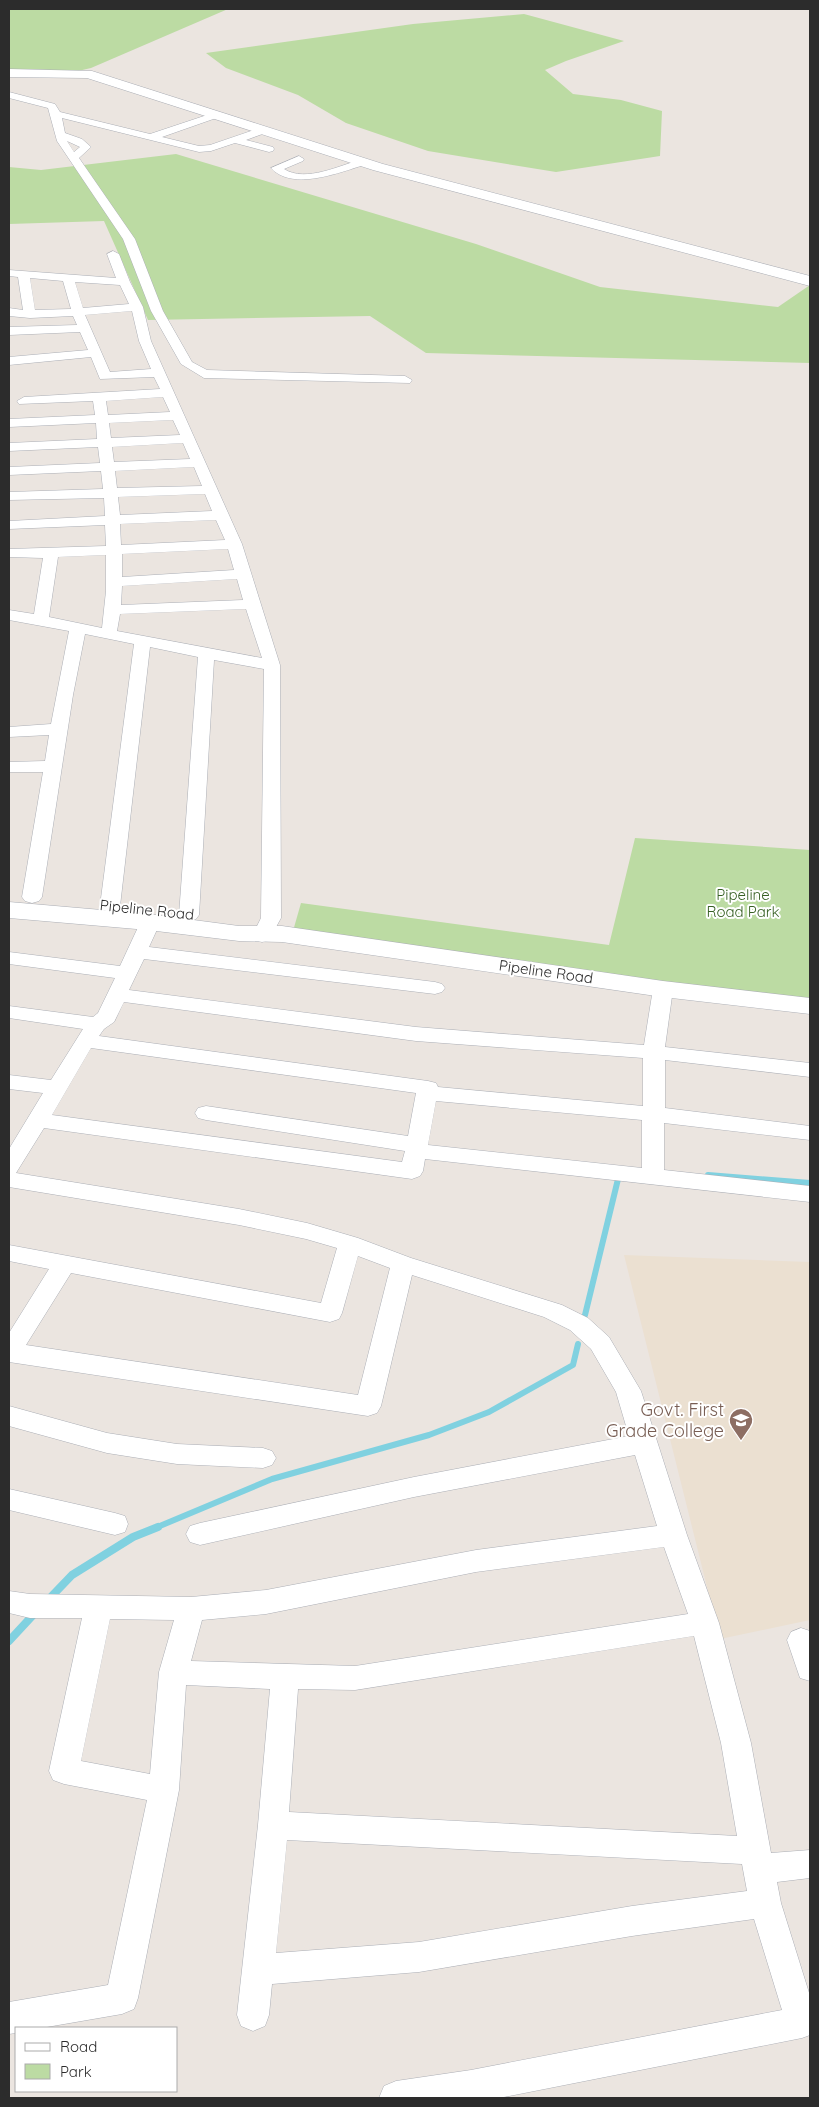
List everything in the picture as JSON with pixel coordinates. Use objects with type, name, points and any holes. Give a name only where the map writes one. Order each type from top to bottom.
[{"type":"street","points":[[9,73],[88,74],[363,162],[810,281]]},
{"type":"street","points":[[9,95],[52,106],[56,114],[62,141],[129,239],[157,311],[187,364],[204,374],[406,380]]},
{"type":"street","points":[[56,114],[199,149],[211,148],[264,130]]},
{"type":"street","points":[[148,138],[216,115]]},
{"type":"street","points":[[234,140],[269,149]]},
{"type":"street","points":[[299,159],[276,168],[280,172],[311,177],[363,162]]},
{"type":"street","points":[[113,254],[124,282],[137,307],[145,341],[158,373],[234,544],[272,665],[271,932]]},
{"type":"street","points":[[9,273],[124,282]]},
{"type":"street","points":[[22,274],[30,314]]},
{"type":"street","points":[[68,277],[78,312],[105,376],[158,373]]},
{"type":"street","points":[[9,312],[30,314],[137,307]]},
{"type":"street","points":[[9,352],[13,331],[85,328]]},
{"type":"street","points":[[9,361],[96,353]]},
{"type":"street","points":[[9,370],[29,370]]},
{"type":"street","points":[[11,393],[47,389]]},
{"type":"street","points":[[24,401],[168,393]]},
{"type":"street","points":[[99,397],[109,468],[113,521],[114,582],[109,634]]},
{"type":"street","points":[[9,422],[178,416]]},
{"type":"street","points":[[9,447],[187,439]]},
{"type":"street","points":[[9,470],[109,468],[198,463]]},
{"type":"street","points":[[9,496],[210,490]]},
{"type":"street","points":[[9,525],[221,515]]},
{"type":"street","points":[[9,553],[114,551],[234,544]]},
{"type":"street","points":[[41,620],[51,553]]},
{"type":"street","points":[[114,582],[243,574]]},
{"type":"street","points":[[111,610],[253,604]]},
{"type":"street","points":[[9,615],[142,642],[272,665]]},
{"type":"street","points":[[20,895],[42,850],[66,678],[78,628]]},
{"type":"street","points":[[110,906],[142,642]]},
{"type":"street","points":[[189,915],[206,654]]},
{"type":"street","points":[[9,732],[58,730]]},
{"type":"street","points":[[9,767],[53,766]]},
{"type":"street","name":"Pipeline Road","points":[[20,895],[189,915],[271,932],[663,989],[810,1006]]},
{"type":"street","name":"Pipeline Road","points":[[9,910],[271,932]]},
{"type":"street","points":[[9,1167],[91,1033],[107,1017],[150,923]]},
{"type":"street","points":[[137,952],[435,988]]},
{"type":"street","points":[[9,958],[127,973]]},
{"type":"street","points":[[652,1176],[654,1052],[663,989]]},
{"type":"street","points":[[117,995],[416,1034],[654,1052],[810,1070]]},
{"type":"street","points":[[9,1012],[91,1033],[428,1088],[412,1171],[38,1120]]},
{"type":"street","points":[[9,1082],[58,1088]]},
{"type":"street","points":[[427,1093],[652,1114],[810,1133]]},
{"type":"street","points":[[206,1113],[416,1148],[810,1194]]},
{"type":"street","points":[[9,1179],[264,1222],[350,1244],[403,1264],[553,1311],[579,1324],[600,1343],[628,1390],[673,1535],[705,1622],[736,1743],[764,1903],[802,2022],[471,2087],[410,2097]]},
{"type":"street","points":[[9,1253],[330,1313],[350,1244]]},
{"type":"street","points":[[64,1264],[9,1352],[368,1406],[403,1264]]},
{"type":"street","points":[[9,1416],[108,1443],[177,1454],[263,1458]]},
{"type":"street","points":[[200,1534],[414,1487],[645,1443]]},
{"type":"street","points":[[9,1499],[115,1524]]},
{"type":"street","points":[[31,1605],[191,1609],[266,1602],[476,1560],[673,1535]]},
{"type":"street","points":[[98,1608],[64,1771],[164,1790]]},
{"type":"street","points":[[9,2018],[122,1998],[164,1790],[173,1672],[191,1609]]},
{"type":"street","points":[[173,1672],[355,1678],[705,1622]]},
{"type":"street","points":[[801,1640],[810,1669]]},
{"type":"street","points":[[253,2015],[273,1825],[285,1677]]},
{"type":"street","points":[[273,1825],[810,1864]]},
{"type":"street","points":[[258,1970],[419,1957],[632,1921],[764,1903]]},
{"type":"shaded area","name":"Govt. First Grade College","points":[[624,1255],[810,1262],[810,1620],[720,1639]]},
{"type":"green space","points":[[9,9],[228,9],[91,68],[78,71],[9,70]]},
{"type":"green space","points":[[524,14],[624,41],[545,70],[573,94],[621,100],[662,111],[660,156],[556,172],[428,151],[346,123],[298,95],[226,68],[206,53],[413,24]]},
{"type":"green space","points":[[176,154],[476,244],[600,287],[778,307],[810,285],[810,363],[426,353],[370,316],[148,320],[104,221],[9,224],[9,167],[41,170]]},
{"type":"green space","name":"Pipeline Road Park","points":[[635,838],[810,850],[810,1003],[666,987],[293,931],[301,903],[609,945]]},
{"type":"waterway","points":[[585,1315],[619,1175]]},
{"type":"waterway","points":[[708,1175],[810,1183]]},
{"type":"waterway","points":[[155,1528],[272,1479],[429,1435],[489,1412],[573,1365],[578,1344]]},
{"type":"waterway","points":[[48,1600],[72,1575],[133,1537],[158,1527]]},
{"type":"waterway","points":[[9,1641],[34,1614]]},
{"type":"place","name":"Govt. First Grade College","points":[[741,1441]]}]
